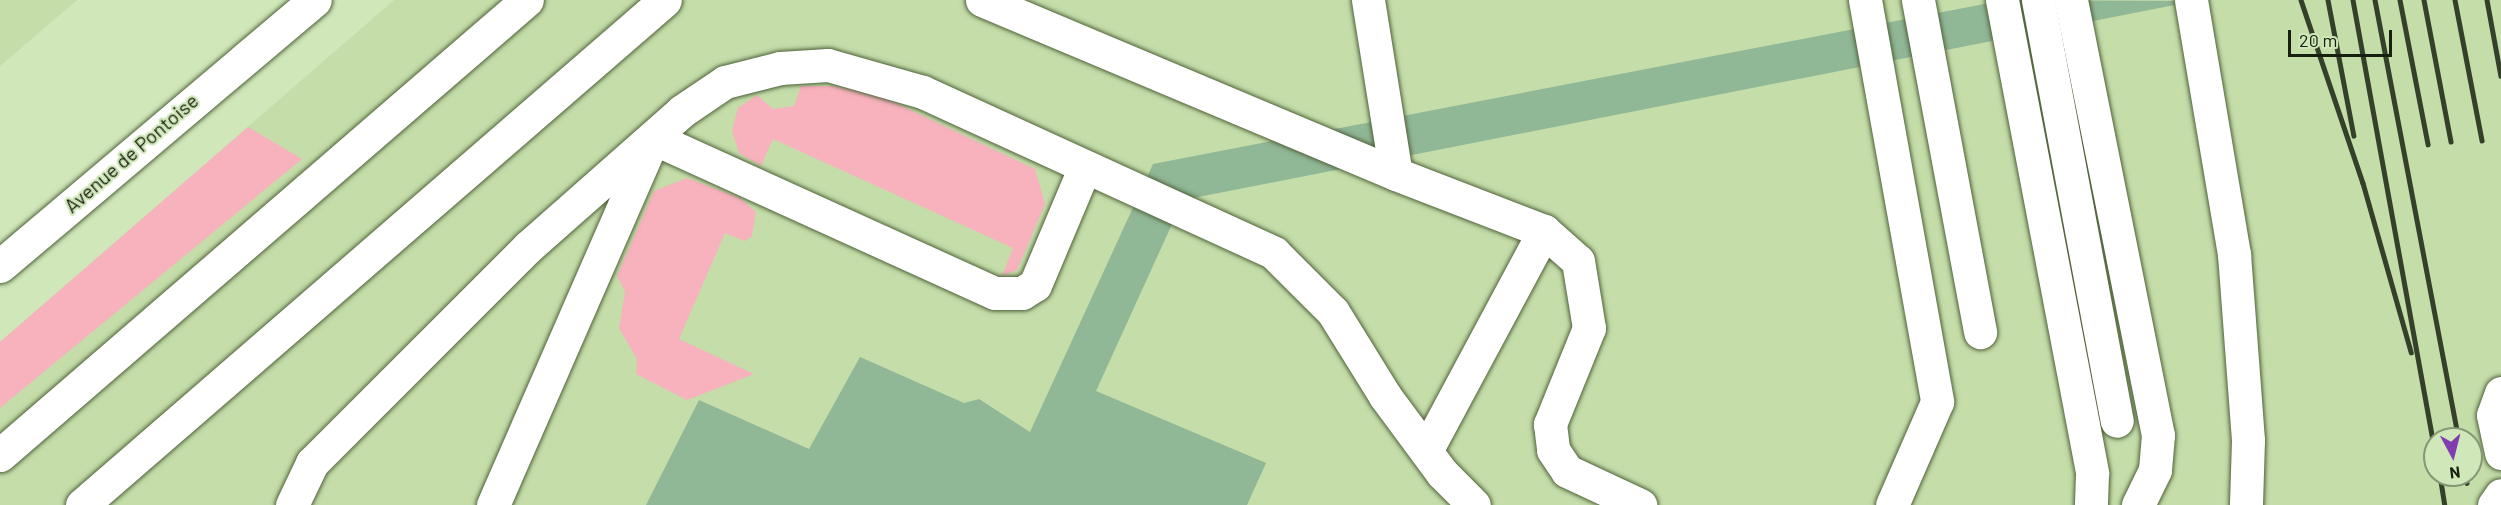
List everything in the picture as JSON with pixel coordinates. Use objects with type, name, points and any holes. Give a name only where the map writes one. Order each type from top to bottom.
[{"type":"main road","name":"Avenue de Pontoise","points":[[263,40],[302,0]]},
{"type":"main road","name":"Avenue de Pontoise","points":[[0,266],[263,40],[315,0]]},
{"type":"main road","points":[[0,455],[527,0]]},
{"type":"main road","points":[[82,505],[665,0]]},
{"type":"main road","points":[[982,0],[1396,174],[1544,231],[1578,261],[1589,328],[1550,424],[1552,450],[1567,471],[1640,505]]},
{"type":"main road","points":[[1368,0],[1396,174]]},
{"type":"main road","points":[[1865,0],[1937,402],[1892,505]]},
{"type":"main road","points":[[1918,0],[1980,332]]},
{"type":"main road","points":[[2002,0],[2092,474],[2091,505]]},
{"type":"main road","points":[[2038,0],[2117,421]]},
{"type":"main road","points":[[2071,0],[2158,435],[2155,470],[2138,505]]},
{"type":"main road","points":[[2191,0],[2234,254],[2248,440],[2246,505]]},
{"type":"main road","points":[[292,505],[312,463],[528,248],[652,138],[725,82],[780,68],[828,65],[923,92],[1084,169],[1274,253],[1333,312],[1426,451],[1474,505]]},
{"type":"main road","points":[[652,138],[995,293],[1022,293],[1035,285],[1084,169]]},
{"type":"main road","points":[[493,505],[652,138]]},
{"type":"main road","points":[[1426,451],[1544,231]]},
{"type":"main road","points":[[2089,272],[2134,315]]},
{"type":"main road","points":[[2501,393],[2493,415],[2501,453]]},
{"type":"main road","points":[[2494,505],[2501,495]]},
{"type":"shaded area","points":[[0,0],[77,0],[0,66]]},
{"type":"shaded area","points":[[394,0],[2501,0],[2501,505],[0,505],[0,342]]},
{"type":"shaded area","points":[[801,86],[835,86],[885,98],[1035,169],[1045,204],[1017,270],[1002,276],[1013,248],[773,139],[761,166],[739,153],[732,131],[738,108],[757,95],[773,109],[794,106]]},
{"type":"shaded area","points":[[248,127],[302,159],[0,408],[0,342]]},
{"type":"shaded area","points":[[687,178],[740,198],[756,212],[752,236],[745,241],[725,233],[679,339],[754,374],[687,400],[636,374],[637,359],[619,328],[625,292],[617,276],[654,191]]},
{"type":"building","points":[[2005,0],[2195,1],[1183,200],[1096,391],[1266,463],[1247,505],[646,505],[699,400],[809,449],[860,357],[964,403],[979,399],[1030,432],[1153,164]]},
{"type":"railway","points":[[2301,0],[2363,183],[2411,352]]},
{"type":"railway","points":[[2328,0],[2354,136]]},
{"type":"railway","points":[[2353,0],[2431,427]]},
{"type":"railway","points":[[2375,0],[2457,427]]},
{"type":"railway","points":[[2400,0],[2428,144]]},
{"type":"railway","points":[[2424,0],[2451,141]]},
{"type":"railway","points":[[2455,0],[2482,140]]},
{"type":"railway","points":[[2487,0],[2501,76]]},
{"type":"railway","points":[[2442,487],[2445,505]]}]
